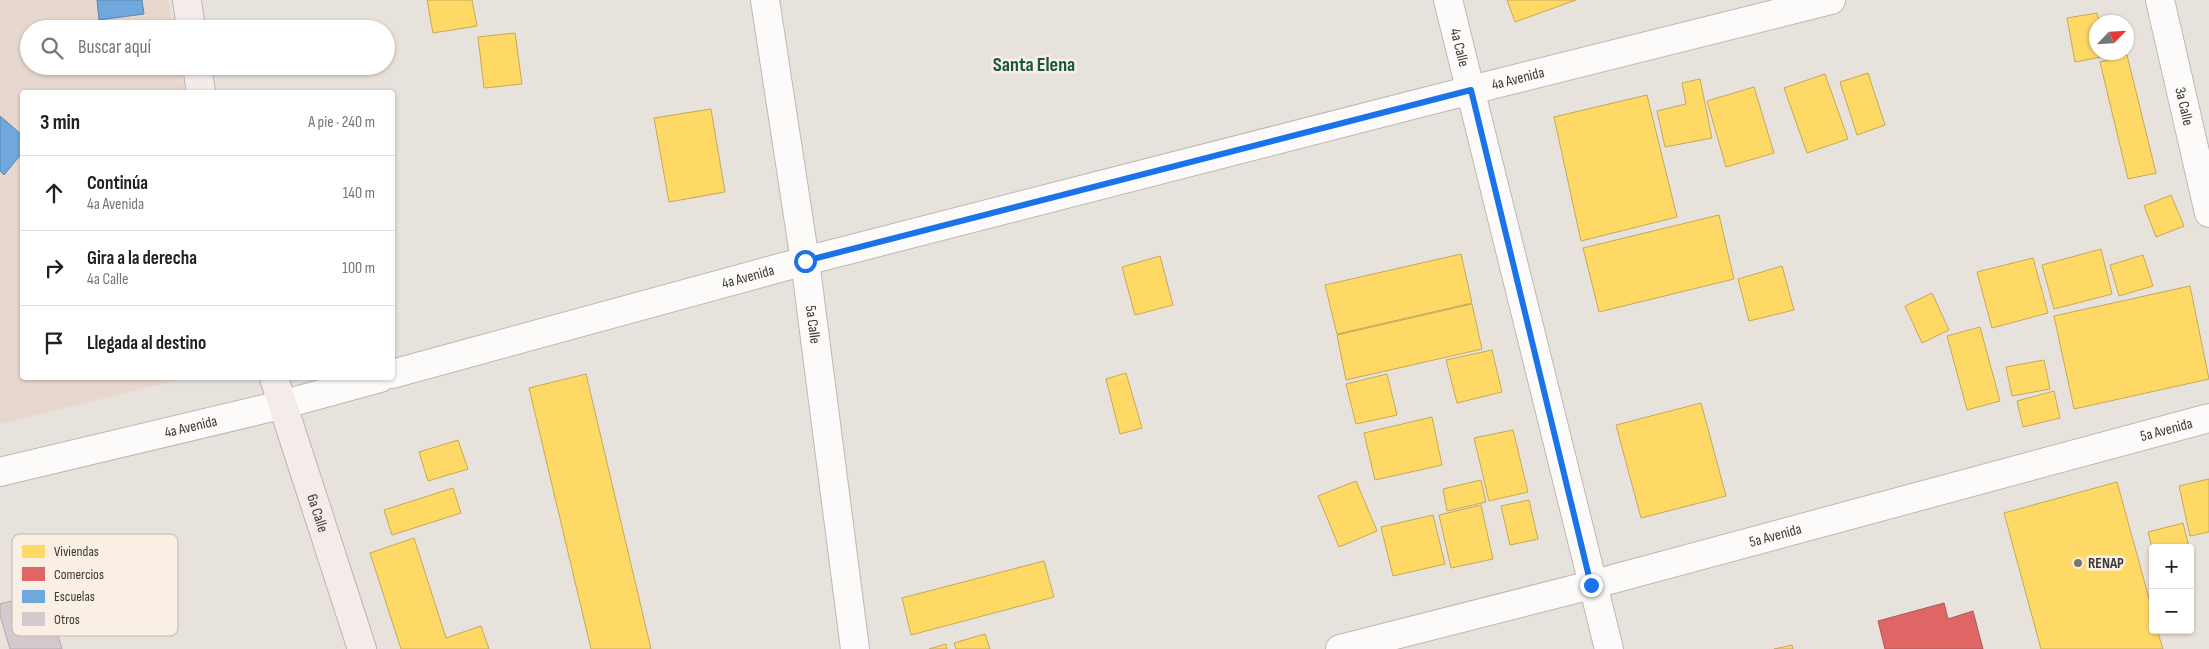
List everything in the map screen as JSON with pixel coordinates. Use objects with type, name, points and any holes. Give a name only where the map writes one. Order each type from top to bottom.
[{"type":"main road","points":[[187,0],[190,20]]},
{"type":"main road","points":[[198,75],[201,90]]},
{"type":"main road","name":"6a Calle","points":[[275,380],[281,405],[362,649]]},
{"type":"street","name":"5a Calle","points":[[765,0],[805,261],[855,649]]},
{"type":"street","name":"4a Calle","points":[[1448,0],[1591,585],[1609,649]]},
{"type":"street","name":"4a Avenida","points":[[395,373],[805,261],[1471,90],[1831,0]]},
{"type":"street","name":"3a Calle","points":[[2160,0],[2209,213]]},
{"type":"street","name":"4a Avenida","points":[[0,472],[281,405],[373,380]]},
{"type":"street","name":"5a Avenida","points":[[1340,649],[1591,585],[2209,418]]},
{"type":"shaded area","points":[[0,0],[168,0],[171,20],[20,20],[20,75],[182,75],[185,90],[20,90],[20,380],[178,380],[0,424]]},
{"type":"building: Viviendas","points":[[427,0],[472,0],[477,26],[433,33]]},
{"type":"building: Viviendas","points":[[1507,0],[1576,0],[1515,22]]},
{"type":"building: Viviendas","points":[[2097,13],[2097,15],[2089,15],[2089,59],[2075,62],[2067,18]]},
{"type":"building: Viviendas","points":[[515,33],[522,84],[484,88],[478,37]]},
{"type":"building: Viviendas","points":[[2128,60],[2156,173],[2128,179],[2100,62]]},
{"type":"building: Viviendas","points":[[1868,73],[1885,125],[1857,135],[1840,82]]},
{"type":"building: Viviendas","points":[[1825,74],[1848,139],[1807,153],[1784,88]]},
{"type":"building: Viviendas","points":[[1700,79],[1712,138],[1665,147],[1657,111],[1686,104],[1682,83]]},
{"type":"building: Viviendas","points":[[1754,87],[1774,153],[1726,167],[1707,101]]},
{"type":"building: Viviendas","points":[[1647,95],[1677,217],[1581,241],[1554,117]]},
{"type":"building: Viviendas","points":[[711,109],[725,192],[669,202],[654,118]]},
{"type":"building: Viviendas","points":[[2171,195],[2184,226],[2156,237],[2144,206]]},
{"type":"building: Viviendas","points":[[1719,215],[1734,279],[1599,312],[1583,248]]},
{"type":"building: Viviendas","points":[[2101,249],[2112,294],[2054,309],[2042,265]]},
{"type":"building: Viviendas","points":[[1461,254],[1472,303],[1337,334],[1325,285]]},
{"type":"building: Viviendas","points":[[2143,255],[2153,286],[2119,296],[2110,265]]},
{"type":"building: Viviendas","points":[[1160,256],[1173,305],[1135,315],[1122,267]]},
{"type":"building: Viviendas","points":[[2033,258],[2048,313],[1992,328],[1977,272]]},
{"type":"building: Viviendas","points":[[1782,266],[1794,310],[1749,321],[1738,279]]},
{"type":"building: Viviendas","points":[[2190,286],[2209,379],[2074,409],[2054,316]]},
{"type":"building: Viviendas","points":[[1932,293],[1949,330],[1922,343],[1905,306]]},
{"type":"building: Viviendas","points":[[1472,304],[1482,349],[1346,380],[1337,335]]},
{"type":"building: Viviendas","points":[[1980,327],[2000,401],[1967,410],[1947,336]]},
{"type":"building: Viviendas","points":[[1492,350],[1502,392],[1457,403],[1446,360]]},
{"type":"building: Viviendas","points":[[2044,360],[2050,389],[2012,396],[2006,367]]},
{"type":"building: Viviendas","points":[[1126,373],[1142,428],[1120,434],[1106,379]]},
{"type":"building: Viviendas","points":[[586,374],[651,649],[591,649],[529,388]]},
{"type":"building: Viviendas","points":[[1387,374],[1397,415],[1356,424],[1346,384]]},
{"type":"building: Viviendas","points":[[2054,391],[2060,418],[2023,427],[2017,401]]},
{"type":"building: Viviendas","points":[[1701,403],[1726,496],[1641,518],[1616,425]]},
{"type":"building: Viviendas","points":[[1432,417],[1442,465],[1375,480],[1364,433]]},
{"type":"building: Viviendas","points":[[1513,430],[1528,492],[1489,501],[1474,438]]},
{"type":"building: Viviendas","points":[[458,440],[468,469],[428,481],[419,452]]},
{"type":"building: Viviendas","points":[[2209,479],[2209,532],[2190,536],[2179,486]]},
{"type":"building: Viviendas","points":[[1481,480],[1486,502],[1447,511],[1443,489]]},
{"type":"building: Viviendas","points":[[1356,481],[1377,531],[1339,547],[1318,496]]},
{"type":"building: Viviendas","name":"RENAP","points":[[2117,482],[2149,598],[2149,634],[2158,634],[2163,649],[2041,649],[2004,513]]},
{"type":"building: Viviendas","points":[[453,488],[461,513],[392,535],[384,510]]},
{"type":"building: Viviendas","points":[[1529,500],[1538,539],[1510,545],[1501,506]]},
{"type":"building: Viviendas","points":[[1481,505],[1493,559],[1451,568],[1439,515]]},
{"type":"building: Viviendas","points":[[1433,515],[1445,564],[1393,576],[1381,527]]},
{"type":"building: Viviendas","points":[[2183,523],[2188,544],[2151,544],[2148,532]]},
{"type":"building: Viviendas","points":[[414,538],[446,638],[481,626],[489,649],[401,649],[370,553]]},
{"type":"building: Viviendas","points":[[1044,561],[1054,597],[911,635],[902,598]]},
{"type":"building: Viviendas","points":[[985,634],[990,649],[956,649],[954,643]]},
{"type":"building: Viviendas","points":[[946,644],[947,649],[929,649]]},
{"type":"building: Viviendas","points":[[1792,645],[1793,649],[1774,649]]},
{"type":"building: Comercios","points":[[1944,603],[1948,619],[1973,611],[1983,649],[1885,649],[1878,621]]},
{"type":"building: Escuelas","points":[[97,0],[142,0],[144,14],[99,20]]},
{"type":"building: Escuelas","points":[[0,116],[20,133],[20,155],[4,175],[0,171]]},
{"type":"building: Otros","points":[[12,601],[12,636],[58,636],[62,649],[10,649],[0,615],[0,604]]},
{"type":"place","name":"RENAP","points":[[2078,563]]},
{"type":"district","name":"Santa Elena","points":[[1034,64]]},
{"type":"route","points":[[805,261],[1471,90],[1591,585]]}]
